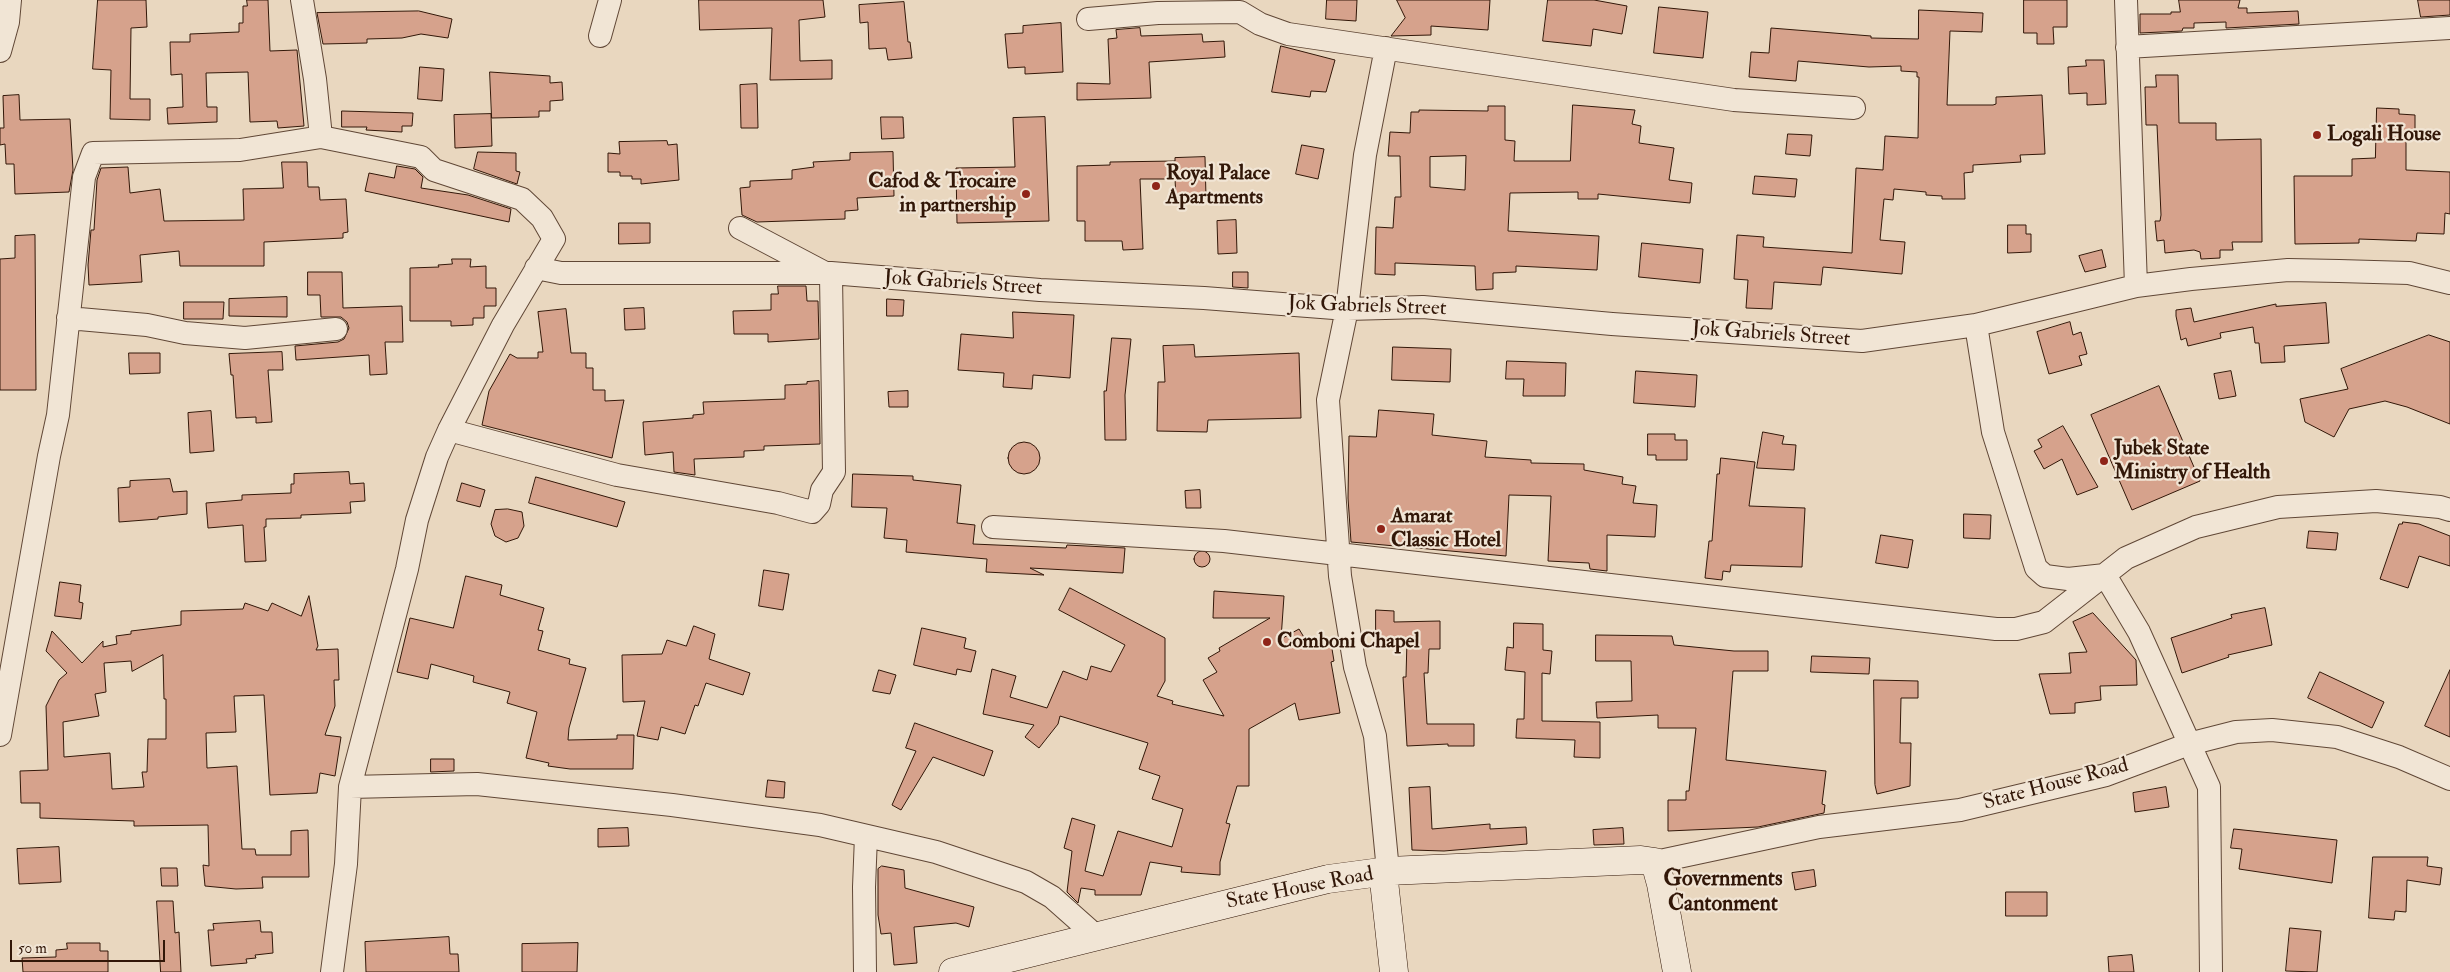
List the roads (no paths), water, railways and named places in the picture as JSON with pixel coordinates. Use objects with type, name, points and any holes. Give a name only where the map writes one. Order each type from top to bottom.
[{"type":"main road","name":"State House Road","points":[[953,972],[1296,886],[1386,872],[1641,860],[1655,862]]},
{"type":"main road","points":[[1655,862],[1661,884],[1677,972]]},
{"type":"main road","points":[[1386,872],[1394,972]]},
{"type":"street","points":[[0,51],[8,22],[10,0]]},
{"type":"street","points":[[302,0],[315,79],[321,137]]},
{"type":"street","points":[[600,36],[610,0]]},
{"type":"street","points":[[2126,0],[2126,47],[2136,286]]},
{"type":"street","points":[[1088,19],[1240,6],[1260,24],[1288,34],[1734,100],[1854,108]]},
{"type":"street","points":[[2126,47],[2450,28]]},
{"type":"street","points":[[1386,48],[1365,155],[1347,308],[1328,400],[1340,576],[1355,668],[1375,736],[1386,872]]},
{"type":"street","points":[[0,734],[47,465],[58,415],[84,177],[93,153],[240,150],[321,137],[421,157],[434,170],[522,199],[542,218],[554,239],[503,325],[449,430],[437,457],[417,520],[407,569],[350,787],[346,864],[332,972]]},
{"type":"street","points":[[449,430],[617,476],[778,503],[812,512],[819,504],[822,490],[834,472],[831,276],[740,228]]},
{"type":"street","name":"Jok Gabriels Street","points":[[536,268],[561,273],[831,274],[1040,290],[1204,298],[1347,308],[1423,307],[1612,324],[1862,341],[1976,324],[2136,286],[2191,279],[2288,270],[2409,273],[2450,283]]},
{"type":"street","points":[[68,318],[147,325],[185,333],[244,338],[336,329]]},
{"type":"street","points":[[1976,324],[1993,432],[2036,568],[2045,576],[2068,578],[2105,575]]},
{"type":"street","points":[[993,527],[1215,540],[1996,629],[2016,629],[2044,622],[2126,558],[2196,527],[2278,507],[2376,501],[2440,507],[2450,510]]},
{"type":"street","points":[[2105,575],[2139,632],[2209,787],[2211,803],[2211,972]]},
{"type":"street","name":"State House Road","points":[[1655,862],[1819,827],[1960,810],[2106,774],[2189,744],[2236,732],[2272,730],[2337,737],[2399,757],[2450,779]]},
{"type":"street","points":[[350,787],[476,784],[682,806],[820,825],[936,852],[1026,882],[1052,897],[1096,936]]},
{"type":"street","points":[[865,972],[864,896],[866,836]]},
{"type":"place","name":"Logali House","points":[[2317,135]]},
{"type":"place","name":"Royal Palace Apartments","points":[[1156,186]]},
{"type":"place","name":"Cafod & Trocaire in partnership","points":[[1026,194]]},
{"type":"place","name":"Jubek State Ministry of Health","points":[[2104,461]]},
{"type":"place","name":"Amarat Classic Hotel","points":[[1381,529]]},
{"type":"place","name":"Comboni Chapel","points":[[1267,642]]},
{"type":"district","name":"Governments Cantonment","points":[[1723,892]]}]
